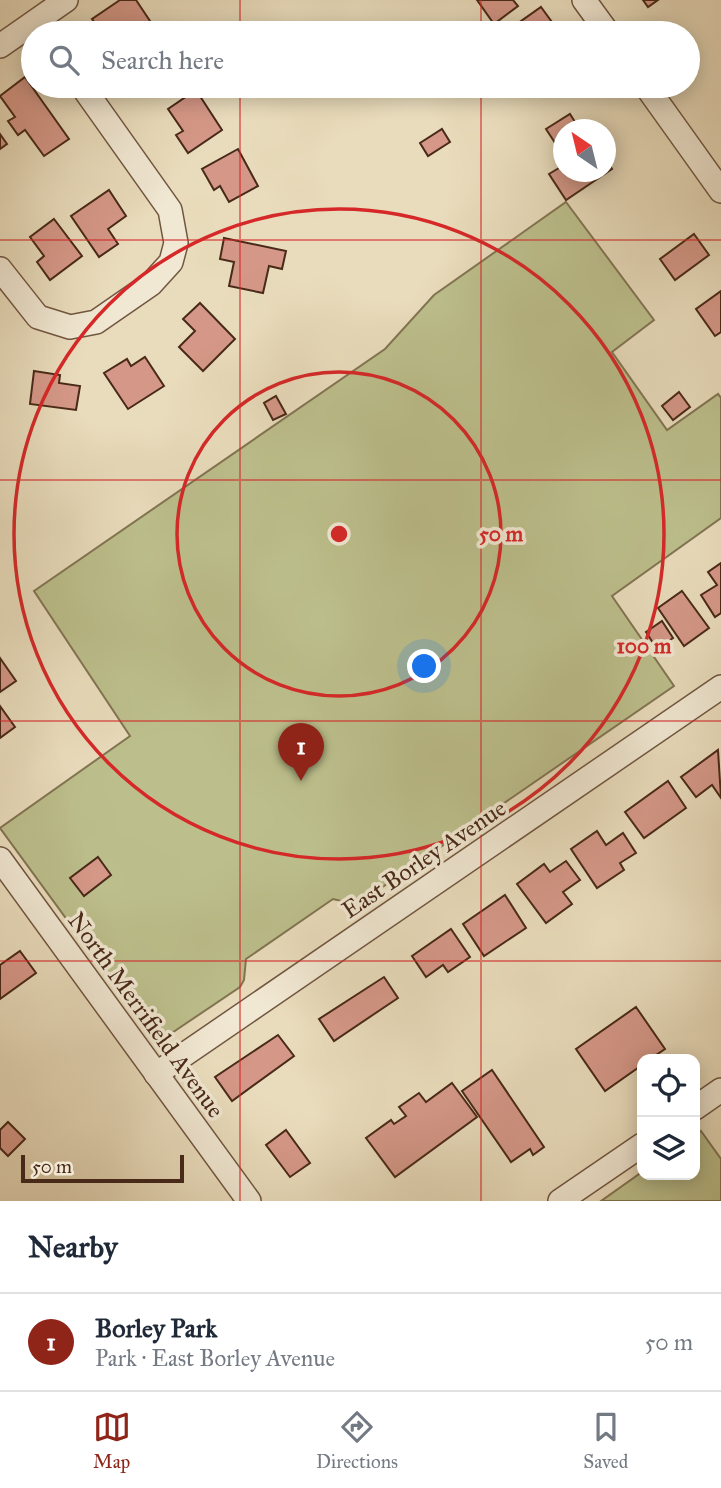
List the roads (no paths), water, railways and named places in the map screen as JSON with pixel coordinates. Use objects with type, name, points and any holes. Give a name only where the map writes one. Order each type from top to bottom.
[{"type":"street","points":[[46,21],[66,0]]},
{"type":"street","points":[[584,0],[599,21]]},
{"type":"street","points":[[0,46],[21,36]]},
{"type":"street","points":[[0,270],[38,317],[70,327],[96,322],[151,284],[171,262],[176,243],[175,223],[170,210],[91,98]]},
{"type":"street","points":[[655,98],[721,191]]},
{"type":"street","name":"East Borley Avenue","points":[[156,1074],[721,687]]},
{"type":"street","name":"North Merrifield Avenue","points":[[0,859],[249,1201]]},
{"type":"street","points":[[700,1105],[721,1090]]},
{"type":"street","points":[[561,1201],[637,1148]]},
{"type":"place","name":"Borley Park","points":[[301,781]]}]
